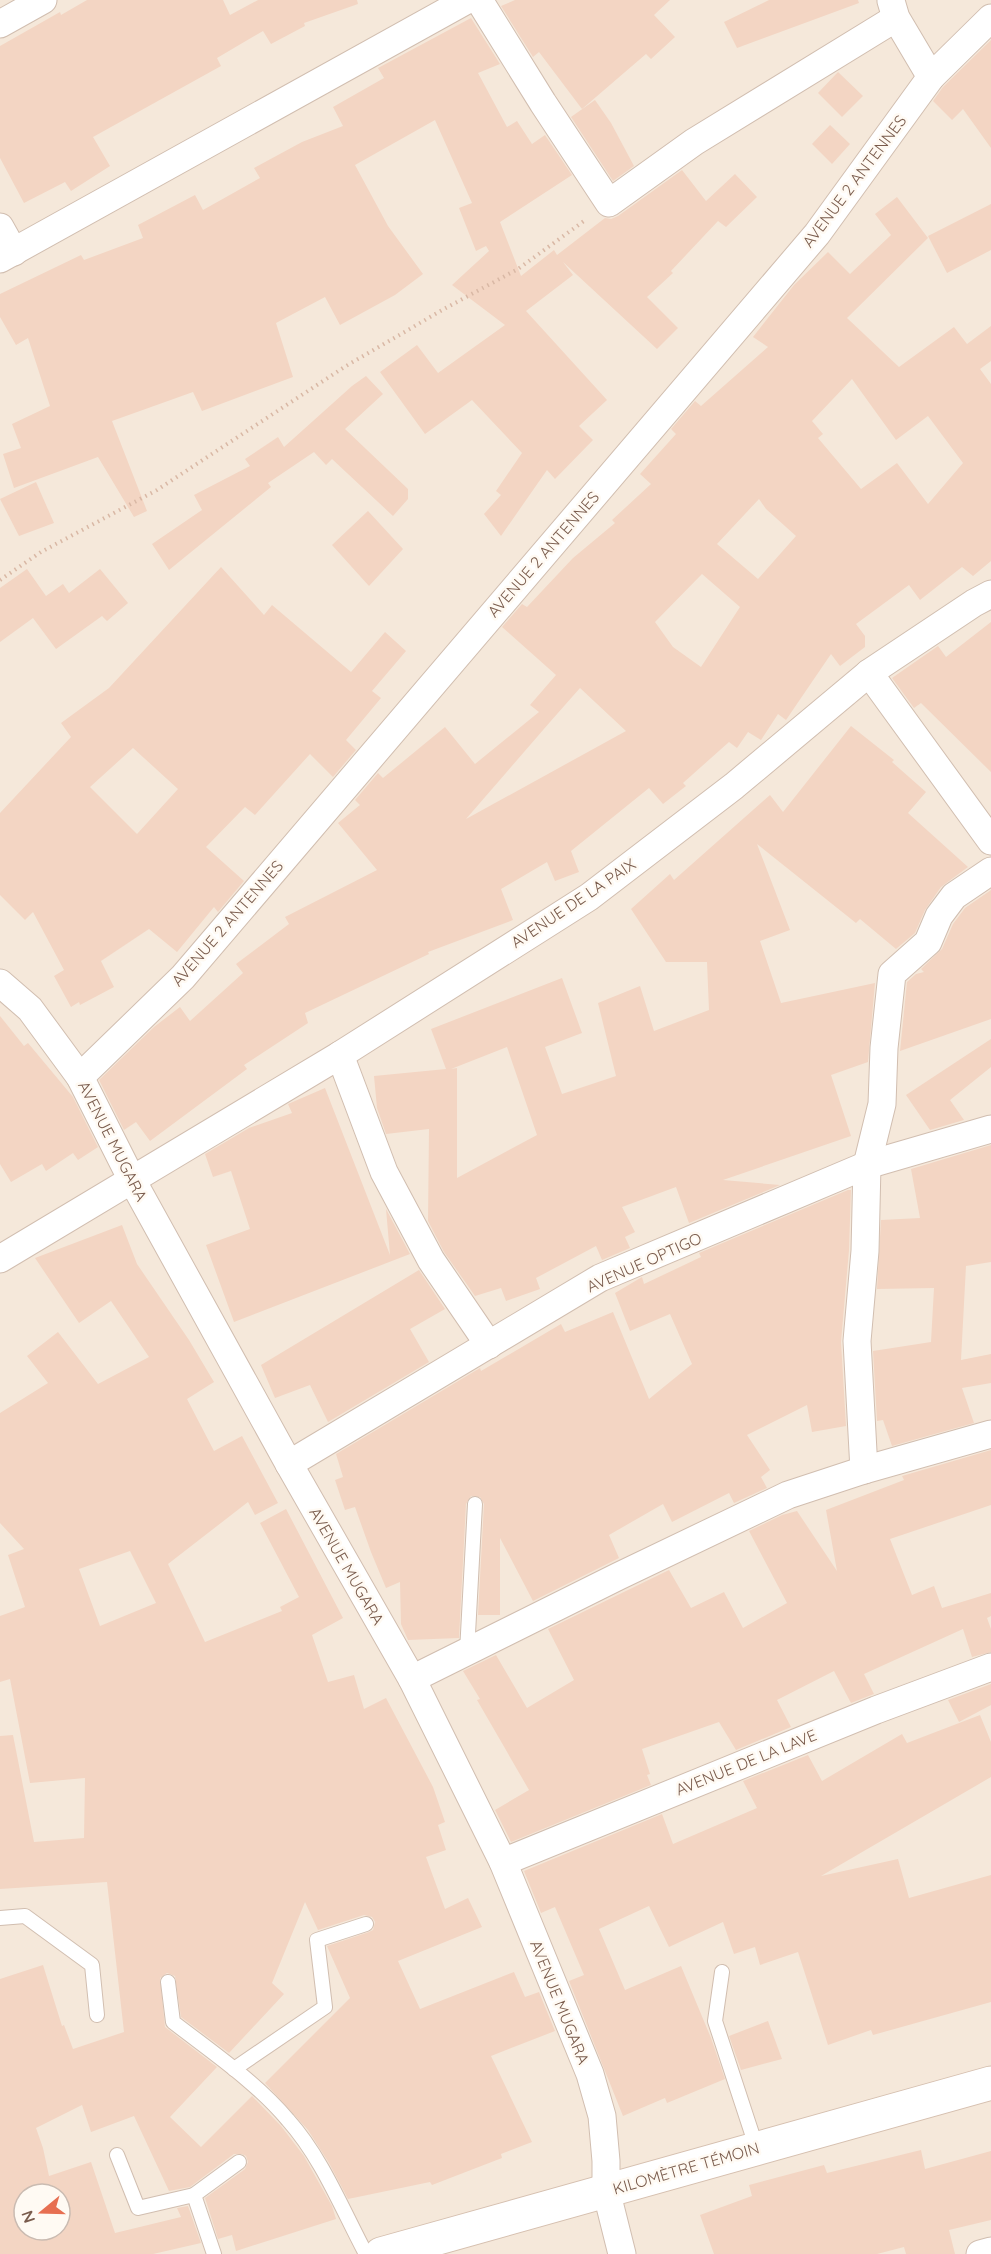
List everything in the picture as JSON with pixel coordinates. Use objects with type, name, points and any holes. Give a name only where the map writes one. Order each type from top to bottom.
[{"type":"main road","name":"KILOMÈTRE TÉMOIN","points":[[381,2254],[991,2083]]},
{"type":"street","points":[[0,24],[43,0]]},
{"type":"street","points":[[0,227],[7,255],[467,0]]},
{"type":"street","points":[[479,0],[609,203],[694,142],[893,9],[931,77]]},
{"type":"street","name":"AVENUE 2 ANTENNES","points":[[80,1077],[183,977],[817,234],[931,77],[991,18]]},
{"type":"street","name":"AVENUE DE LA PAIX","points":[[0,1259],[340,1055],[589,897],[734,786],[869,673],[991,594]]},
{"type":"street","points":[[869,673],[991,841]]},
{"type":"street","points":[[864,1470],[857,1341],[865,1251],[867,1165],[882,1104],[884,1048],[892,974],[928,942],[939,916],[954,896],[991,871]]},
{"type":"street","name":"AVENUE MUGARA","points":[[0,983],[30,1009],[80,1077],[132,1180],[412,1679],[503,1862],[590,2074],[602,2116],[606,2190],[622,2254]]},
{"type":"street","points":[[340,1055],[384,1172],[430,1260],[489,1345]]},
{"type":"street","name":"AVENUE OPTIGO","points":[[290,1464],[600,1278],[867,1165],[991,1129]]},
{"type":"street","points":[[412,1679],[788,1495],[864,1470],[991,1434]]},
{"type":"street","name":"AVENUE DE LA LAVE","points":[[503,1862],[876,1710],[991,1667]]},
{"type":"street","points":[[980,2254],[991,2251]]},
{"type":"lane","points":[[467,1652],[475,1504]]},
{"type":"lane","points":[[0,1918],[25,1916],[92,1965],[97,2016]]},
{"type":"lane","points":[[234,2069],[325,2007],[317,1940],[366,1924]]},
{"type":"lane","points":[[722,1972],[715,2021],[757,2149]]},
{"type":"lane","points":[[168,1982],[173,2022],[234,2069],[288,2120],[317,2159],[366,2254]]},
{"type":"lane","points":[[117,2155],[138,2208],[194,2195],[239,2162]]},
{"type":"lane","points":[[194,2195],[214,2254]]},
{"type":"path","points":[[0,580],[41,552],[157,490],[346,366],[518,269],[609,203]]},
{"type":"shaded area","points":[[0,0],[991,0],[991,2254],[0,2254]]},
{"type":"building","points":[[87,0],[223,0],[230,15],[258,0],[357,0],[358,4],[304,23],[305,26],[271,44],[263,31],[217,58],[221,66],[93,137],[110,166],[71,191],[65,182],[24,203],[0,158],[0,46],[60,12],[61,15]]},
{"type":"building","points":[[515,0],[670,0],[654,15],[675,37],[651,59],[646,54],[582,109],[539,52],[533,57],[501,6]]},
{"type":"building","points":[[769,0],[858,0],[859,3],[737,48],[724,22]]},
{"type":"building","points":[[471,18],[500,64],[478,73],[507,127],[517,121],[532,144],[545,135],[572,175],[500,222],[521,276],[554,250],[557,255],[605,218],[611,219],[618,216],[682,170],[706,201],[735,174],[757,197],[726,227],[718,221],[671,271],[673,273],[647,297],[678,328],[657,349],[563,262],[573,275],[526,311],[607,400],[579,426],[593,440],[555,479],[547,470],[501,536],[484,514],[501,495],[496,491],[522,453],[472,400],[425,434],[380,372],[417,345],[438,373],[505,325],[452,285],[489,251],[486,246],[476,251],[459,208],[472,203],[435,120],[355,165],[388,226],[423,274],[395,295],[340,325],[325,297],[276,323],[293,377],[202,411],[193,392],[112,421],[147,511],[134,517],[98,457],[14,488],[3,454],[21,448],[12,424],[50,406],[28,338],[16,345],[0,317],[0,294],[81,255],[84,260],[143,238],[138,225],[195,195],[203,210],[260,178],[254,168],[302,142],[343,126],[333,107],[384,78],[378,68]]},
{"type":"building","points":[[991,40],[991,148],[963,109],[952,120],[933,101],[943,87]]},
{"type":"building","points":[[838,72],[863,96],[842,117],[818,93]]},
{"type":"building","points":[[595,100],[611,123],[634,166],[613,181],[571,117]]},
{"type":"building","points":[[830,125],[850,144],[832,164],[812,144]]},
{"type":"building","points":[[897,197],[928,238],[847,318],[899,367],[954,327],[967,344],[991,326],[991,361],[980,369],[991,384],[991,561],[973,576],[962,567],[920,600],[909,585],[856,624],[865,636],[865,647],[840,666],[831,654],[786,720],[778,714],[761,740],[748,732],[737,748],[729,742],[683,783],[686,786],[663,804],[649,788],[571,851],[579,872],[555,881],[547,862],[501,889],[513,920],[428,952],[429,954],[305,1013],[308,1023],[244,1065],[247,1069],[150,1141],[136,1122],[124,1130],[99,1080],[154,1027],[180,1007],[190,1021],[243,973],[236,964],[289,924],[285,917],[377,870],[338,823],[360,805],[355,800],[378,773],[383,778],[445,727],[475,764],[539,712],[530,705],[556,675],[502,627],[522,604],[527,607],[573,558],[615,523],[612,520],[651,484],[640,474],[676,434],[671,429],[695,401],[701,406],[768,347],[753,337],[794,285],[828,252],[850,274],[891,235],[875,214]],"holes":[[[852,379],[896,440],[928,416],[963,463],[928,504],[897,463],[861,489],[818,438],[823,434],[812,421]],[[759,499],[766,509],[796,536],[758,579],[717,544]],[[702,574],[740,607],[701,667],[673,647],[655,622]],[[580,688],[626,731],[466,819]]]},
{"type":"building","points":[[991,204],[991,250],[947,273],[928,236]]},
{"type":"building","points":[[366,376],[383,394],[345,429],[408,489],[408,499],[393,516],[332,459],[326,465],[314,452],[268,483],[271,487],[169,570],[152,544],[202,510],[194,495],[250,466],[245,459],[278,437],[284,447]]},
{"type":"building","points":[[36,482],[54,523],[19,536],[0,499]]},
{"type":"building","points":[[368,511],[403,549],[369,586],[332,545]]},
{"type":"building","points":[[221,567],[264,615],[272,605],[351,672],[385,632],[406,651],[372,691],[381,698],[346,740],[356,750],[333,777],[310,754],[255,815],[245,807],[206,847],[244,881],[218,912],[214,907],[177,952],[149,929],[101,961],[114,987],[80,1005],[79,1002],[71,1007],[54,976],[64,970],[33,912],[25,920],[0,895],[0,813],[71,737],[61,723],[109,688]],"holes":[[[133,748],[178,789],[137,834],[90,787]]]},
{"type":"building","points":[[27,569],[46,596],[63,584],[69,593],[100,569],[128,603],[107,621],[102,616],[56,649],[33,618],[0,642],[0,588]]},
{"type":"building","points":[[991,622],[991,772],[921,703],[914,708],[892,678],[938,646],[946,657]]},
{"type":"building","points":[[851,726],[894,760],[892,762],[926,792],[908,813],[968,867],[941,887],[925,910],[915,933],[896,949],[860,919],[856,923],[757,844],[790,930],[760,941],[781,1003],[875,983],[868,1062],[831,1075],[851,1136],[723,1180],[780,1185],[689,1223],[676,1187],[622,1207],[635,1232],[625,1237],[630,1248],[602,1260],[596,1246],[536,1278],[540,1289],[506,1301],[501,1288],[475,1296],[444,1252],[428,1221],[429,1129],[386,1134],[377,1108],[374,1076],[446,1069],[431,1029],[562,978],[582,1033],[545,1047],[562,1094],[616,1076],[598,1003],[640,986],[654,1031],[709,1010],[707,962],[666,962],[631,909],[670,874],[674,880],[770,795],[783,812]],"holes":[[[507,1047],[537,1135],[457,1178],[457,1068],[451,1069]]]},
{"type":"building","points":[[991,890],[991,1019],[900,1051],[907,982],[916,974],[924,972],[921,969],[942,949],[953,924],[965,908]]},
{"type":"building","points":[[0,1016],[24,1046],[28,1043],[73,1097],[98,1147],[78,1160],[73,1153],[46,1171],[42,1164],[11,1182],[0,1164]]},
{"type":"building","points":[[991,1039],[991,1067],[950,1100],[964,1120],[930,1130],[906,1095]]},
{"type":"building","points":[[325,1088],[390,1255],[386,1209],[410,1254],[234,1322],[206,1245],[250,1229],[231,1171],[213,1177],[205,1154],[249,1128],[292,1113],[288,1104]]},
{"type":"building","points":[[991,1145],[991,1262],[966,1266],[961,1360],[991,1354],[991,1383],[962,1388],[974,1423],[892,1446],[883,1420],[877,1421],[873,1351],[931,1342],[934,1288],[877,1289],[881,1220],[920,1218],[911,1169]]},
{"type":"building","points":[[851,1190],[849,1250],[841,1342],[846,1426],[812,1432],[807,1405],[747,1435],[770,1470],[761,1477],[767,1488],[734,1503],[729,1493],[672,1522],[663,1504],[609,1535],[619,1558],[533,1601],[500,1538],[500,1615],[478,1615],[484,1504],[480,1497],[471,1496],[466,1504],[459,1638],[408,1640],[401,1624],[400,1582],[386,1588],[355,1507],[345,1510],[335,1480],[343,1477],[336,1454],[480,1368],[481,1371],[561,1324],[565,1332],[613,1312],[649,1399],[692,1364],[670,1314],[630,1331],[615,1293],[642,1277],[644,1284],[701,1257],[699,1253]]},
{"type":"building","points":[[122,1225],[137,1264],[189,1340],[214,1382],[187,1399],[214,1451],[242,1436],[278,1503],[255,1515],[248,1502],[168,1564],[205,1642],[282,1611],[280,1607],[299,1597],[260,1523],[286,1509],[343,1618],[312,1635],[328,1682],[354,1675],[364,1709],[386,1698],[433,1787],[445,1822],[438,1825],[446,1850],[426,1857],[445,1909],[468,1898],[482,1927],[398,1961],[420,2009],[514,1972],[525,1997],[539,1992],[555,2031],[491,2056],[532,2142],[501,2154],[502,2158],[432,2185],[430,2182],[348,2199],[308,2130],[265,2083],[350,1998],[327,1946],[373,1930],[375,1922],[372,1917],[364,1915],[318,1930],[305,1902],[272,1983],[284,1994],[229,2053],[181,2017],[175,1976],[167,1973],[160,1978],[165,2027],[217,2067],[170,2117],[201,2147],[252,2096],[281,2126],[304,2156],[332,2206],[336,2219],[236,2251],[232,2235],[218,2239],[205,2198],[245,2169],[248,2162],[246,2156],[234,2154],[190,2187],[169,2191],[134,2116],[91,2132],[82,2105],[36,2128],[49,2176],[91,2162],[115,2233],[181,2217],[177,2208],[188,2206],[201,2243],[153,2254],[0,2254],[0,1979],[43,1965],[62,2026],[64,2025],[73,2049],[124,2032],[107,1882],[0,1889],[0,1736],[13,1735],[34,1842],[84,1838],[85,1778],[30,1783],[10,1679],[0,1682],[0,1616],[25,1607],[8,1555],[24,1549],[0,1523],[0,1413],[48,1383],[27,1356],[58,1332],[98,1384],[149,1357],[111,1301],[79,1323],[35,1258]],"holes":[[[130,1551],[156,1603],[100,1626],[79,1569]]]},
{"type":"building","points":[[419,1270],[445,1309],[410,1329],[429,1362],[328,1422],[310,1385],[275,1398],[261,1365]]},
{"type":"building","points":[[991,1450],[991,1505],[890,1539],[912,1595],[934,1586],[942,1608],[991,1593],[991,1616],[987,1618],[991,1629],[991,1652],[972,1657],[963,1629],[864,1674],[874,1694],[851,1703],[834,1671],[777,1700],[791,1727],[736,1750],[719,1722],[642,1749],[651,1785],[511,1842],[495,1810],[529,1790],[477,1700],[480,1699],[463,1671],[496,1655],[527,1708],[574,1680],[548,1629],[669,1570],[691,1608],[724,1592],[743,1628],[787,1603],[749,1531],[782,1515],[797,1511],[837,1571],[826,1510],[904,1480],[902,1476]]},
{"type":"building","points":[[991,1684],[991,1705],[959,1722],[948,1700]]},
{"type":"building","points":[[980,1715],[991,1742],[991,1777],[821,1876],[898,1859],[909,1898],[991,1875],[991,2002],[873,2035],[871,2030],[828,2045],[798,1952],[760,1965],[755,1947],[734,1954],[723,1922],[669,1947],[649,1906],[599,1929],[625,1990],[681,1966],[711,2038],[725,2079],[667,2103],[665,2098],[623,2116],[569,1981],[584,1975],[555,1907],[541,1913],[524,1871],[662,1814],[673,1844],[757,1808],[743,1781],[808,1755],[822,1781],[902,1734],[907,1743]]},
{"type":"building","points":[[768,2021],[782,2059],[741,2070],[729,2036]]},
{"type":"building","points":[[921,2150],[925,2169],[991,2151],[991,2220],[949,2230],[955,2254],[906,2254],[904,2247],[877,2254],[714,2254],[700,2215],[752,2196],[749,2185],[824,2165],[827,2173]]}]
